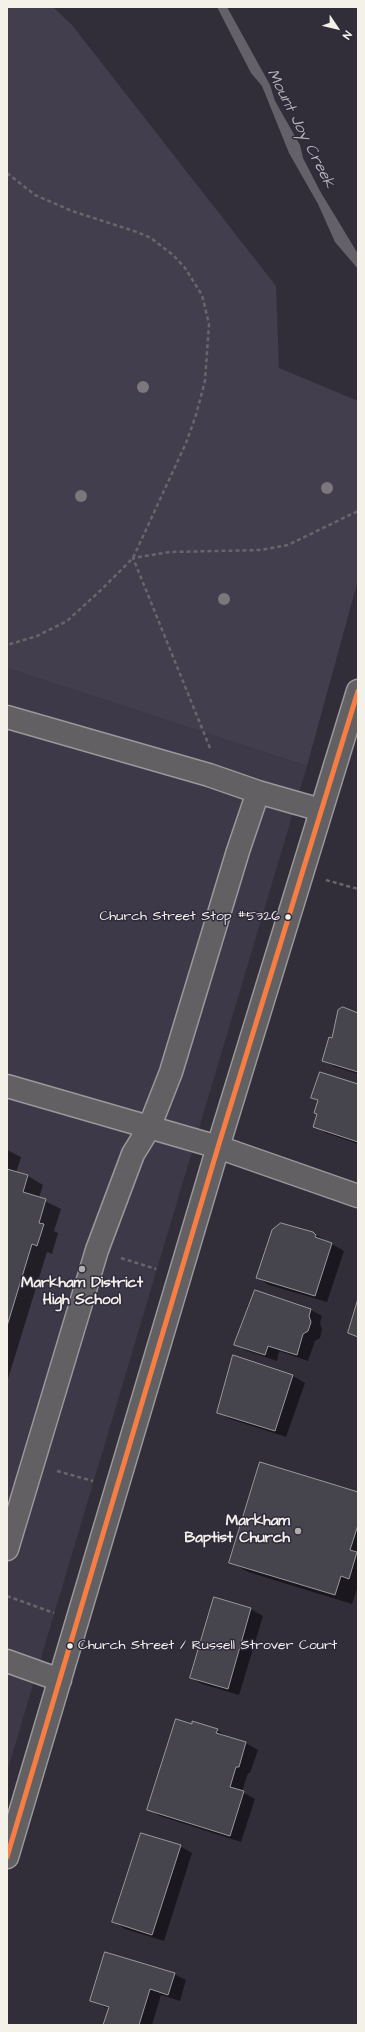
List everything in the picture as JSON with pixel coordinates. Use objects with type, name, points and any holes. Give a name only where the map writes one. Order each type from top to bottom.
[{"type":"street","points":[[7,1857],[218,1147],[358,691]]},
{"type":"street","points":[[7,717],[209,775],[258,792],[321,810]]},
{"type":"street","points":[[7,1549],[97,1250],[133,1154],[149,1128],[171,1072],[238,851],[258,792]]},
{"type":"street","points":[[7,1086],[218,1147],[358,1196]]},
{"type":"street","points":[[7,1661],[60,1680]]},
{"type":"path","points":[[7,173],[35,195],[72,211],[151,238],[173,255],[185,268],[202,295],[209,324],[205,381],[196,415],[186,443],[134,558],[102,590],[67,621],[37,636],[7,645]]},
{"type":"path","points":[[134,558],[170,552],[261,550],[288,545],[358,512]]},
{"type":"path","points":[[134,558],[209,745],[214,760],[209,775]]},
{"type":"path","points":[[302,874],[358,889]]},
{"type":"path","points":[[97,1250],[180,1276]]},
{"type":"path","points":[[32,1464],[117,1487]]},
{"type":"path","points":[[7,1596],[77,1621]]},
{"type":"shaded area","points":[[7,7],[53,7],[72,25],[276,286],[279,368],[358,401],[358,580],[307,766],[7,668]]},
{"type":"shaded area","points":[[217,7],[227,7],[270,85],[275,101],[300,145],[303,158],[320,191],[358,254],[358,269],[335,242],[318,204],[289,153],[262,86],[251,73]]},
{"type":"shaded area","name":"Markham District High School","points":[[7,668],[307,766],[7,1772]]},
{"type":"building","points":[[343,1007],[358,1013],[358,1072],[322,1061],[329,1037],[332,1038],[338,1010]]},
{"type":"building","points":[[320,1072],[358,1084],[358,1142],[313,1127],[317,1114],[314,1113],[318,1100],[311,1098]]},
{"type":"building","points":[[7,1169],[28,1175],[23,1192],[46,1199],[39,1223],[44,1224],[37,1246],[32,1244],[7,1326]]},
{"type":"building","points":[[281,1223],[313,1232],[316,1235],[315,1237],[332,1243],[315,1296],[256,1278],[272,1230]]},
{"type":"building","points":[[255,1290],[311,1309],[309,1316],[311,1322],[308,1331],[303,1334],[297,1355],[268,1346],[265,1355],[234,1345]]},
{"type":"building","points":[[358,1299],[358,1337],[348,1333]]},
{"type":"building","points":[[233,1355],[293,1375],[275,1431],[217,1413]]},
{"type":"building","name":"Markham Baptist Church","points":[[260,1462],[358,1492],[358,1525],[350,1550],[357,1552],[349,1579],[341,1576],[335,1595],[229,1563]]},
{"type":"building","points":[[214,1597],[251,1608],[228,1689],[190,1678]]},
{"type":"building","points":[[176,1719],[192,1724],[192,1721],[218,1729],[216,1733],[246,1742],[239,1767],[236,1767],[230,1787],[244,1791],[230,1836],[147,1810]]},
{"type":"building","points":[[141,1833],[181,1845],[152,1935],[112,1922]]},
{"type":"building","points":[[105,1952],[175,1973],[168,1995],[150,1989],[139,2025],[103,2025],[109,2007],[90,2001]]},
{"type":"transit line","points":[[7,1857],[218,1147],[358,691]]},
{"type":"place","name":"Church Street Stop #5326","points":[[288,917]]},
{"type":"place","name":"Markham District High School","points":[[82,1269]]},
{"type":"place","name":"Markham Baptist Church","points":[[298,1531]]},
{"type":"place","name":"Church Street / Russell Strover Court","points":[[70,1646]]},
{"type":"water label","name":"Mount Joy Creek","points":[[300,129]]}]
